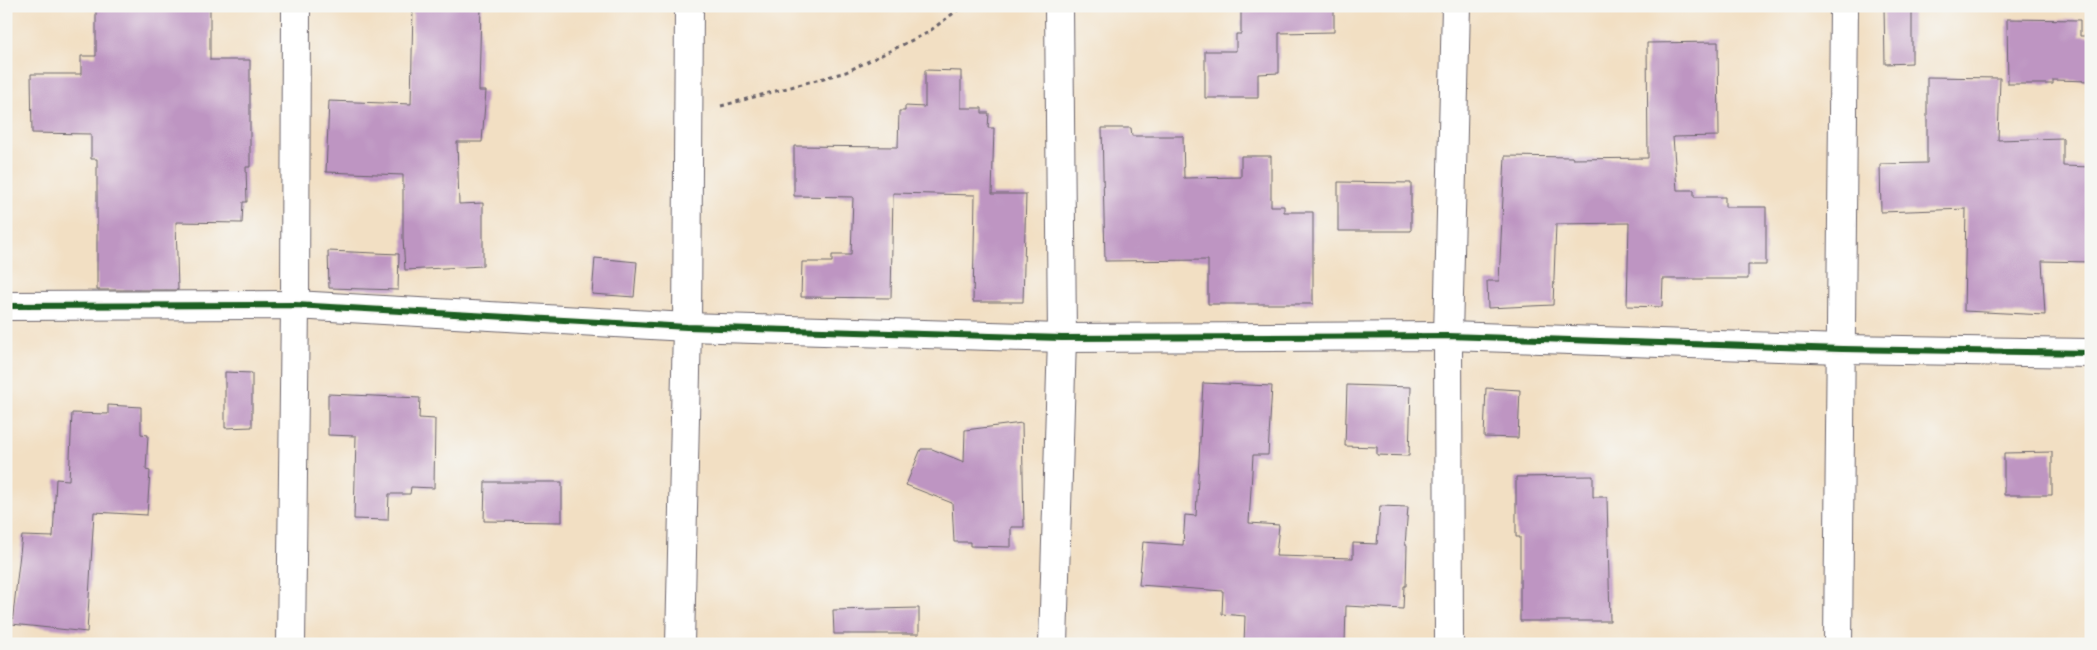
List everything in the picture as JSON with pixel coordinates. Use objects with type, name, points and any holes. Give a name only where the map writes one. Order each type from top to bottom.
[{"type":"street","points":[[291,644],[296,6]]},
{"type":"street","points":[[680,644],[687,327],[689,6]]},
{"type":"street","points":[[1053,644],[1062,338],[1059,6]]},
{"type":"street","points":[[1449,644],[1448,336],[1456,6]]},
{"type":"street","points":[[1838,644],[1844,6]]},
{"type":"street","points":[[6,306],[295,305],[687,327],[1062,338],[1448,336],[1842,349],[2091,353]]},
{"type":"path","points":[[688,115],[846,72],[927,33],[963,6]]},
{"type":"building","points":[[96,6],[210,6],[210,60],[250,60],[250,167],[246,167],[247,202],[243,202],[242,223],[176,222],[178,290],[97,290],[97,159],[91,159],[91,134],[32,133],[31,74],[81,74],[81,56],[96,56]]},
{"type":"building","points":[[413,6],[481,6],[479,91],[486,91],[482,142],[457,142],[459,204],[483,203],[483,266],[405,270],[403,175],[326,172],[329,101],[411,104]]},
{"type":"building","points":[[1241,6],[1334,6],[1334,32],[1279,33],[1279,73],[1258,74],[1258,98],[1205,98],[1205,51],[1236,51],[1236,34],[1241,34]]},
{"type":"building","points":[[1884,7],[1912,7],[1912,63],[1885,64]]},
{"type":"building","points":[[2007,19],[2080,20],[2080,36],[2091,36],[2091,81],[2053,80],[2053,84],[2008,84]]},
{"type":"building","points":[[1718,42],[1719,136],[1673,137],[1677,190],[1694,190],[1694,197],[1725,197],[1725,207],[1766,207],[1766,265],[1748,265],[1748,279],[1663,279],[1662,307],[1627,306],[1629,223],[1556,224],[1553,305],[1488,308],[1487,281],[1499,281],[1505,156],[1572,157],[1573,159],[1648,158],[1647,43]]},
{"type":"building","points":[[925,70],[961,71],[961,108],[982,108],[982,113],[989,113],[988,128],[994,128],[992,194],[1026,194],[1023,302],[973,302],[975,195],[893,193],[891,298],[801,297],[802,262],[832,262],[832,255],[851,255],[853,197],[794,196],[794,146],[898,147],[899,111],[905,111],[905,106],[925,107]]},
{"type":"building","points":[[1927,77],[2000,78],[1998,140],[2063,138],[2063,166],[2091,167],[2091,262],[2042,261],[2045,315],[1964,311],[1966,209],[1881,212],[1880,164],[1927,163]]},
{"type":"building","points":[[1102,128],[1131,128],[1132,136],[1183,136],[1184,178],[1241,177],[1241,156],[1271,156],[1271,206],[1284,206],[1284,212],[1313,212],[1313,304],[1208,304],[1208,260],[1105,261]]},
{"type":"building","points":[[1338,182],[1411,183],[1411,231],[1338,231]]},
{"type":"building","points":[[328,251],[399,254],[398,290],[329,288]]},
{"type":"building","points":[[595,258],[637,262],[634,297],[592,294]]},
{"type":"building","points":[[225,372],[252,373],[252,427],[225,428]]},
{"type":"building","points":[[1203,383],[1272,386],[1268,455],[1253,455],[1249,523],[1279,525],[1276,556],[1353,558],[1353,543],[1377,544],[1380,506],[1408,507],[1405,545],[1407,545],[1406,586],[1404,586],[1403,609],[1346,606],[1345,644],[1244,644],[1245,616],[1222,614],[1223,591],[1139,585],[1143,542],[1183,545],[1185,515],[1196,516]]},
{"type":"building","points":[[1347,385],[1411,387],[1409,456],[1377,455],[1377,447],[1345,446]]},
{"type":"building","points":[[1486,388],[1520,390],[1518,438],[1484,437]]},
{"type":"building","points":[[328,394],[420,398],[419,418],[435,419],[434,488],[411,487],[410,494],[389,494],[388,520],[354,519],[356,436],[328,435]]},
{"type":"building","points":[[108,405],[141,407],[141,434],[148,435],[146,470],[150,471],[147,515],[94,512],[87,632],[12,624],[22,536],[53,537],[56,479],[69,480],[72,413],[108,414]]},
{"type":"building","points":[[1022,423],[1024,527],[1011,527],[1011,547],[970,546],[970,542],[954,542],[952,503],[906,485],[921,449],[932,449],[964,462],[965,430]]},
{"type":"building","points":[[2052,452],[2052,495],[2004,495],[2004,453]]},
{"type":"building","points":[[1593,476],[1593,497],[1607,497],[1610,621],[1520,621],[1520,537],[1516,537],[1516,477]]},
{"type":"building","points":[[485,482],[562,482],[562,522],[484,521]]},
{"type":"building","points":[[919,608],[919,634],[834,634],[833,610]]},
{"type":"cycle path","points":[[6,306],[295,305],[687,327],[1062,338],[1448,336],[1842,349],[2091,353]]}]
